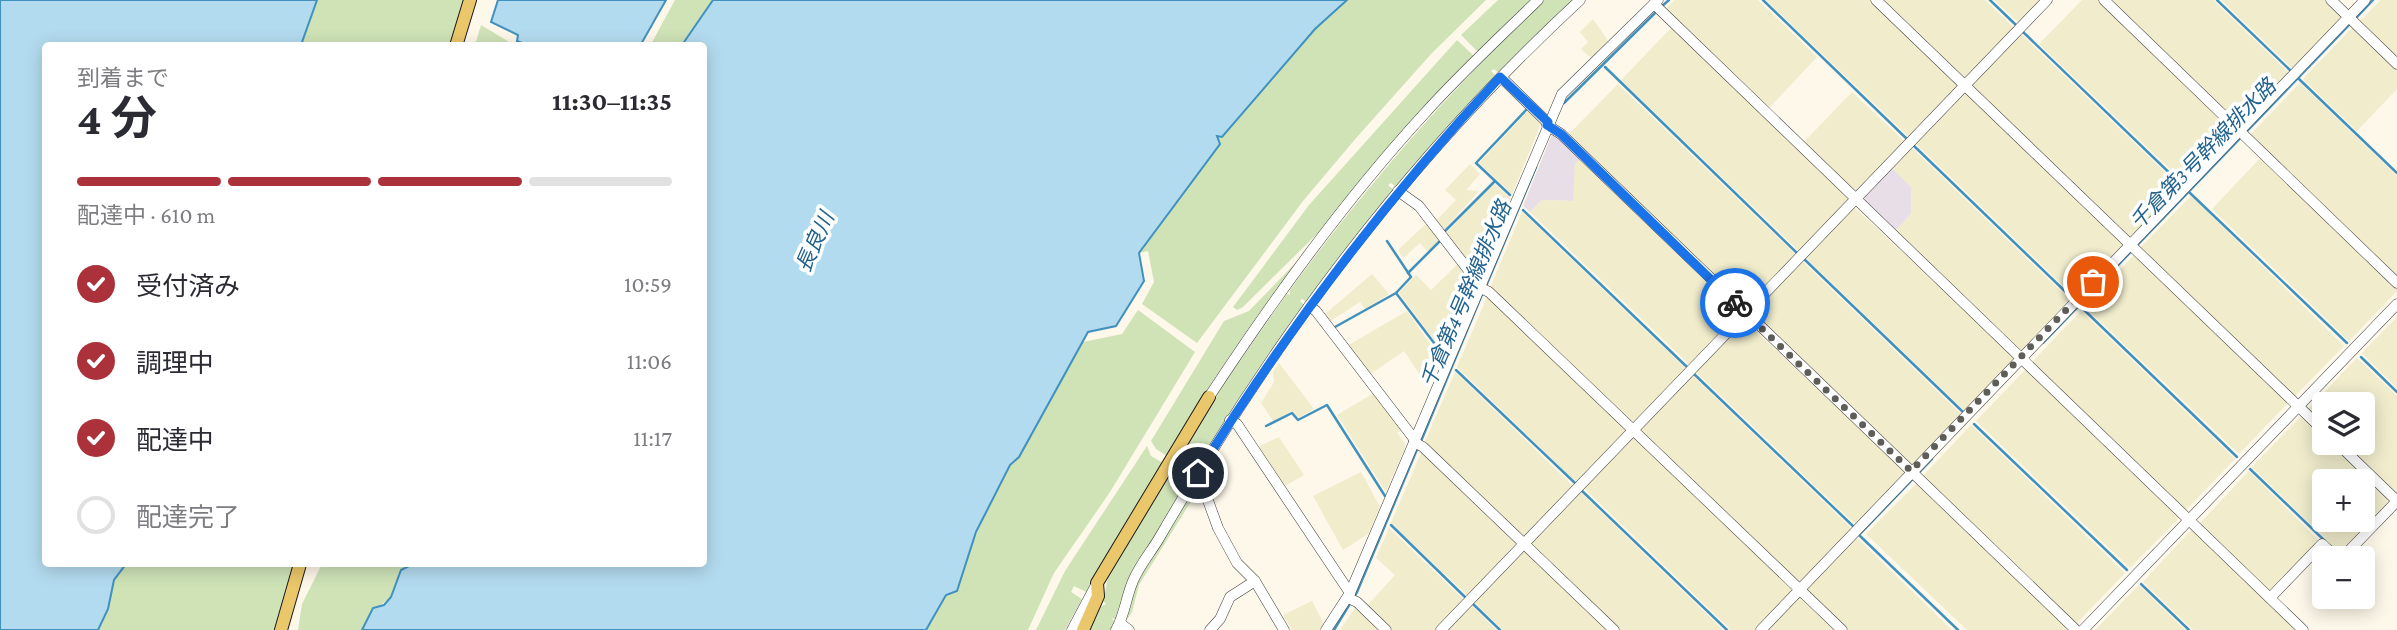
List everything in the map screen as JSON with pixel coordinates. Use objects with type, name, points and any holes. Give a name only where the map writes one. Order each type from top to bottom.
[{"type":"main road","points":[[457,42],[470,0]]},
{"type":"main road","points":[[1083,630],[1098,596],[1097,583],[1209,397]]},
{"type":"main road","points":[[281,630],[299,567]]},
{"type":"street","points":[[1209,397],[1285,288],[1377,170],[1425,113],[1538,0]]},
{"type":"street","points":[[1122,628],[1133,581],[1230,420],[1310,306],[1398,191],[1500,77],[1580,0]]},
{"type":"street","points":[[1876,0],[2312,419]]},
{"type":"street","points":[[1441,630],[2046,0]]},
{"type":"street","points":[[2104,0],[2397,283]]},
{"type":"street","points":[[2331,0],[2397,64]]},
{"type":"street","points":[[1761,630],[2352,20],[2365,0]]},
{"type":"street","points":[[1326,630],[1351,598],[1565,89],[1657,6],[2304,630]]},
{"type":"street","points":[[1500,77],[2076,630]]},
{"type":"street","points":[[1398,191],[1419,206],[1482,288],[1842,630]]},
{"type":"street","points":[[2083,630],[2397,304]]},
{"type":"street","points":[[1310,306],[1417,443],[1614,630]]},
{"type":"street","points":[[1230,420],[1237,424],[1351,598],[1386,630]]},
{"type":"street","points":[[2349,455],[2397,501],[2354,546]]},
{"type":"street","points":[[1198,473],[1218,528],[1237,563],[1255,582],[1284,630]]},
{"type":"street","points":[[2270,598],[2312,554]]},
{"type":"street","points":[[1210,630],[1220,620],[1230,597],[1255,582]]},
{"type":"street","points":[[1072,630],[1097,583]]},
{"type":"shaded area","points":[[1675,0],[1758,0],[1817,57],[1768,109],[1664,10]]},
{"type":"shaded area","points":[[1766,0],[1872,0],[1960,87],[1910,138]]},
{"type":"shaded area","points":[[1880,0],[1985,0],[2015,29],[1966,81]]},
{"type":"shaded area","points":[[1994,0],[2043,0],[2020,24]]},
{"type":"shaded area","points":[[2082,0],[2099,0],[2234,132],[2185,183],[2039,44]]},
{"type":"shaded area","points":[[2108,0],[2213,0],[2290,74],[2238,125]]},
{"type":"shaded area","points":[[2221,0],[2325,0],[2343,18],[2294,70]]},
{"type":"shaded area","points":[[2381,0],[2397,0],[2397,59],[2359,22]]},
{"type":"shaded area","points":[[1593,19],[1609,42],[1591,58],[1581,49],[1588,42],[1580,32]]},
{"type":"shaded area","points":[[2354,26],[2397,67],[2397,89],[2357,131],[2303,79]]},
{"type":"shaded area","points":[[1672,27],[1850,198],[1800,252],[1621,80]]},
{"type":"shaded area","points":[[2019,32],[2181,188],[2131,240],[1969,84]]},
{"type":"shaded area","points":[[2300,83],[2397,176],[2397,278],[2250,135]]},
{"type":"shaded area","points":[[1618,84],[1797,256],[1748,308],[1567,136]]},
{"type":"shaded area","points":[[1963,91],[2124,243],[2124,247],[2075,297],[1914,142]]},
{"type":"shaded area","points":[[1852,92],[1906,143],[1854,194],[1802,144]]},
{"type":"shaded area","points":[[1530,109],[1541,123],[1512,194],[1479,163]]},
{"type":"shaded area","points":[[1553,132],[1581,158],[1575,164],[1574,201],[1542,200],[1530,212],[1523,206]]},
{"type":"shaded area","points":[[1910,146],[2072,302],[2022,353],[1894,232],[1911,214],[1911,187],[1890,166]]},
{"type":"shaded area","points":[[2262,156],[2397,287],[2397,291],[2349,341],[2212,209]]},
{"type":"shaded area","points":[[1581,158],[1741,311],[1691,366],[1530,212],[1542,200],[1573,201],[1575,164]]},
{"type":"shaded area","points":[[1470,164],[1480,174],[1466,190],[1479,191],[1442,232],[1435,222],[1456,200],[1445,190]]},
{"type":"shaded area","points":[[1890,166],[1911,187],[1911,214],[1894,232],[1865,203],[1864,192]]},
{"type":"shaded area","points":[[1495,184],[1511,199],[1478,274],[1474,274],[1445,235],[1482,194]]},
{"type":"shaded area","points":[[2191,196],[2344,346],[2294,397],[2138,250]]},
{"type":"shaded area","points":[[1853,206],[2015,358],[1966,412],[1805,257]]},
{"type":"shaded area","points":[[1522,212],[1687,370],[1632,425],[1490,288]]},
{"type":"shaded area","points":[[1428,222],[1440,240],[1428,252],[1420,243],[1403,258],[1398,250]]},
{"type":"shaded area","points":[[2136,253],[2290,401],[2239,454],[2085,307]]},
{"type":"shaded area","points":[[1801,260],[1962,415],[1913,467],[1751,314]]},
{"type":"shaded area","points":[[1459,263],[1474,284],[1444,353],[1399,293],[1416,275],[1431,290]]},
{"type":"shaded area","points":[[1372,274],[1389,294],[1365,309],[1360,302],[1329,322],[1324,315]]},
{"type":"shaded area","points":[[1488,295],[1627,428],[1628,432],[1578,484],[1457,367]]},
{"type":"shaded area","points":[[1407,311],[1441,360],[1428,387],[1404,351],[1369,375],[1347,346]]},
{"type":"shaded area","points":[[2081,311],[2235,459],[2184,512],[2030,364]]},
{"type":"shaded area","points":[[2397,317],[2397,388],[2362,353]]},
{"type":"shaded area","points":[[1744,320],[1906,472],[1856,525],[1695,371]]},
{"type":"shaded area","points":[[2357,358],[2397,396],[2397,496],[2375,475],[2375,469],[2368,469],[2354,455],[2375,455],[2375,392],[2324,392]]},
{"type":"shaded area","points":[[1279,363],[1314,409],[1298,418],[1292,411],[1273,421],[1261,403],[1274,382],[1273,372]]},
{"type":"shaded area","points":[[2026,369],[2180,517],[2130,568],[1976,421]]},
{"type":"shaded area","points":[[1455,372],[1574,487],[1525,538],[1424,444]]},
{"type":"shaded area","points":[[1692,375],[1852,529],[1800,585],[1639,431]]},
{"type":"shaded area","points":[[1374,393],[1401,430],[1397,433],[1406,445],[1386,492],[1337,415]]},
{"type":"shaded area","points":[[2302,415],[2312,424],[2312,455],[2345,455],[2360,469],[2312,469],[2312,526],[2252,467]]},
{"type":"shaded area","points":[[1971,425],[2125,573],[2075,625],[1922,477]]},
{"type":"shaded area","points":[[1634,436],[1793,588],[1756,630],[1731,630],[1583,487]]},
{"type":"shaded area","points":[[1279,437],[1304,475],[1282,488],[1256,448]]},
{"type":"shaded area","points":[[1422,451],[1517,542],[1468,596],[1391,523]]},
{"type":"shaded area","points":[[2249,471],[2320,542],[2312,546],[2312,550],[2270,594],[2198,525]]},
{"type":"shaded area","points":[[1361,472],[1380,507],[1368,534],[1343,550],[1313,496]]},
{"type":"shaded area","points":[[1917,483],[2070,630],[1967,630],[1866,534]]},
{"type":"shaded area","points":[[2375,484],[2392,500],[2375,519]]},
{"type":"shaded area","points":[[1579,491],[1723,630],[1618,630],[1529,544]]},
{"type":"shaded area","points":[[1389,528],[1465,601],[1437,630],[1390,630],[1366,607],[1395,575],[1376,558]]},
{"type":"shaded area","points":[[2192,529],[2298,630],[2193,630],[2143,582]]},
{"type":"shaded area","points":[[2318,532],[2363,532],[2350,546],[2333,546]]},
{"type":"shaded area","points":[[1855,536],[1952,630],[1844,630],[1803,590]]},
{"type":"shaded area","points":[[1525,549],[1609,630],[1503,630],[1473,601]]},
{"type":"shaded area","points":[[2139,585],[2185,630],[2095,630]]},
{"type":"shaded area","points":[[1800,596],[1836,630],[1766,630]]},
{"type":"shaded area","points":[[1312,601],[1324,624],[1320,630],[1292,630],[1283,615]]},
{"type":"shaded area","points":[[1470,604],[1496,630],[1445,630]]},
{"type":"shaded area","points":[[1355,608],[1360,612],[1379,630],[1340,630]]},
{"type":"green space","points":[[317,0],[465,0],[452,42],[302,42]]},
{"type":"green space","points":[[675,0],[713,0],[684,42],[652,42]]},
{"type":"green space","points":[[1347,0],[1486,0],[1432,53],[1303,201],[1197,343],[1142,304],[1154,282],[1148,251],[1139,253],[1220,143],[1217,136],[1223,137],[1315,29]]},
{"type":"green space","points":[[1498,0],[1531,0],[1478,52],[1461,35]]},
{"type":"green space","points":[[1544,0],[1576,0],[1500,74],[1494,69],[1491,71],[1497,77],[1396,187],[1391,183],[1388,185],[1394,190],[1308,303],[1302,299],[1300,301],[1306,306],[1193,474],[1186,470],[1184,474],[1191,478],[1129,582],[1119,620],[1111,618],[1117,623],[1114,630],[1089,630],[1100,607],[1106,604],[1103,601],[1110,569],[1171,467],[1174,469],[1177,464],[1174,462],[1213,399],[1287,294],[1290,295],[1290,290],[1320,250],[1412,138],[1476,68]]},
{"type":"green space","points":[[481,25],[509,42],[476,42]]},
{"type":"green space","points":[[1457,40],[1474,56],[1327,224],[1243,307],[1237,310],[1233,307],[1309,205]]},
{"type":"green space","points":[[1312,246],[1167,456],[1156,449],[1151,441],[1224,321],[1249,311]]},
{"type":"green space","points":[[1138,310],[1195,352],[1110,492],[1054,573],[1028,630],[926,630],[946,595],[952,590],[1000,481],[1019,457],[1083,342],[1122,334]]},
{"type":"green space","points":[[1147,446],[1151,456],[1163,463],[1086,592],[1074,586],[1071,592],[1082,599],[1065,630],[1036,630],[1065,571]]},
{"type":"green space","points":[[1195,484],[1200,487],[1139,585],[1132,612],[1126,621],[1135,584]]},
{"type":"green space","points":[[124,567],[293,567],[274,630],[98,630],[108,609],[114,580]]},
{"type":"green space","points":[[320,567],[409,567],[399,574],[391,597],[370,613],[362,630],[298,630],[302,604]]},
{"type":"water","points":[[0,0],[317,0],[302,42],[42,42],[42,567],[124,567],[114,580],[108,609],[98,630],[0,630]]},
{"type":"water","points":[[498,0],[666,0],[642,42],[520,42],[517,41],[518,35],[491,22]]},
{"type":"water","name":"長良川","points":[[713,0],[1347,0],[1315,29],[1222,137],[1217,136],[1220,144],[1139,253],[1144,281],[1116,326],[1088,332],[1019,457],[1010,465],[976,532],[957,591],[946,595],[926,630],[362,630],[373,608],[384,605],[391,597],[401,570],[407,567],[707,567],[707,42],[684,42]]},
{"type":"waterway","name":"千倉第4号幹線排水路","points":[[1661,7],[1669,0]]},
{"type":"waterway","points":[[1763,0],[1908,140]]},
{"type":"waterway","points":[[1990,0],[2017,26]]},
{"type":"waterway","points":[[2217,0],[2291,71]]},
{"type":"waterway","name":"千倉第3号幹線排水路","points":[[2356,18],[2373,0]]},
{"type":"waterway","name":"千倉第4号幹線排水路","points":[[1564,103],[1656,12]]},
{"type":"waterway","name":"千倉第3号幹線排水路","points":[[2043,343],[2351,23]]},
{"type":"waterway","points":[[2022,31],[2182,185]]},
{"type":"waterway","points":[[1605,67],[1798,254]]},
{"type":"waterway","points":[[2299,79],[2397,173]]},
{"type":"waterway","points":[[1510,195],[1476,163],[1527,109]]},
{"type":"waterway","points":[[1913,145],[2072,298]]},
{"type":"waterway","name":"千倉第4号幹線排水路","points":[[1486,286],[1536,167]]},
{"type":"waterway","points":[[1445,231],[1495,181]]},
{"type":"waterway","points":[[2190,193],[2347,343]]},
{"type":"waterway","points":[[1523,210],[1687,367]]},
{"type":"waterway","points":[[1387,241],[1411,277],[1396,293],[1444,356]]},
{"type":"waterway","points":[[1408,273],[1440,241]]},
{"type":"waterway","points":[[1803,258],[1964,413]]},
{"type":"waterway","name":"千倉第4号幹線排水路","points":[[1421,441],[1483,292]]},
{"type":"waterway","points":[[1335,327],[1396,293]]},
{"type":"waterway","points":[[2080,306],[2237,457]]},
{"type":"waterway","points":[[2361,357],[2397,392]]},
{"type":"waterway","points":[[1456,370],[1576,484]]},
{"type":"waterway","points":[[1694,374],[1854,527]]},
{"type":"waterway","points":[[1266,426],[1292,413],[1298,420],[1327,405],[1385,496]]},
{"type":"waterway","points":[[1974,424],[2127,570]]},
{"type":"waterway","name":"千倉第4号幹線排水路","points":[[1334,630],[1357,592],[1418,447]]},
{"type":"waterway","name":"千倉第3号幹線排水路","points":[[1932,459],[1859,535],[1958,630]]},
{"type":"waterway","points":[[2250,469],[2325,541]]},
{"type":"waterway","points":[[1580,489],[1727,630]]},
{"type":"waterway","points":[[1391,525],[1466,598]]},
{"type":"waterway","points":[[2141,584],[2189,630]]},
{"type":"waterway","points":[[1472,603],[1500,630]]},
{"type":"way so far","points":[[1735,303],[1911,471],[2093,282]]},
{"type":"route","points":[[1198,473],[1270,361],[1387,204],[1500,77],[1735,303]]}]
